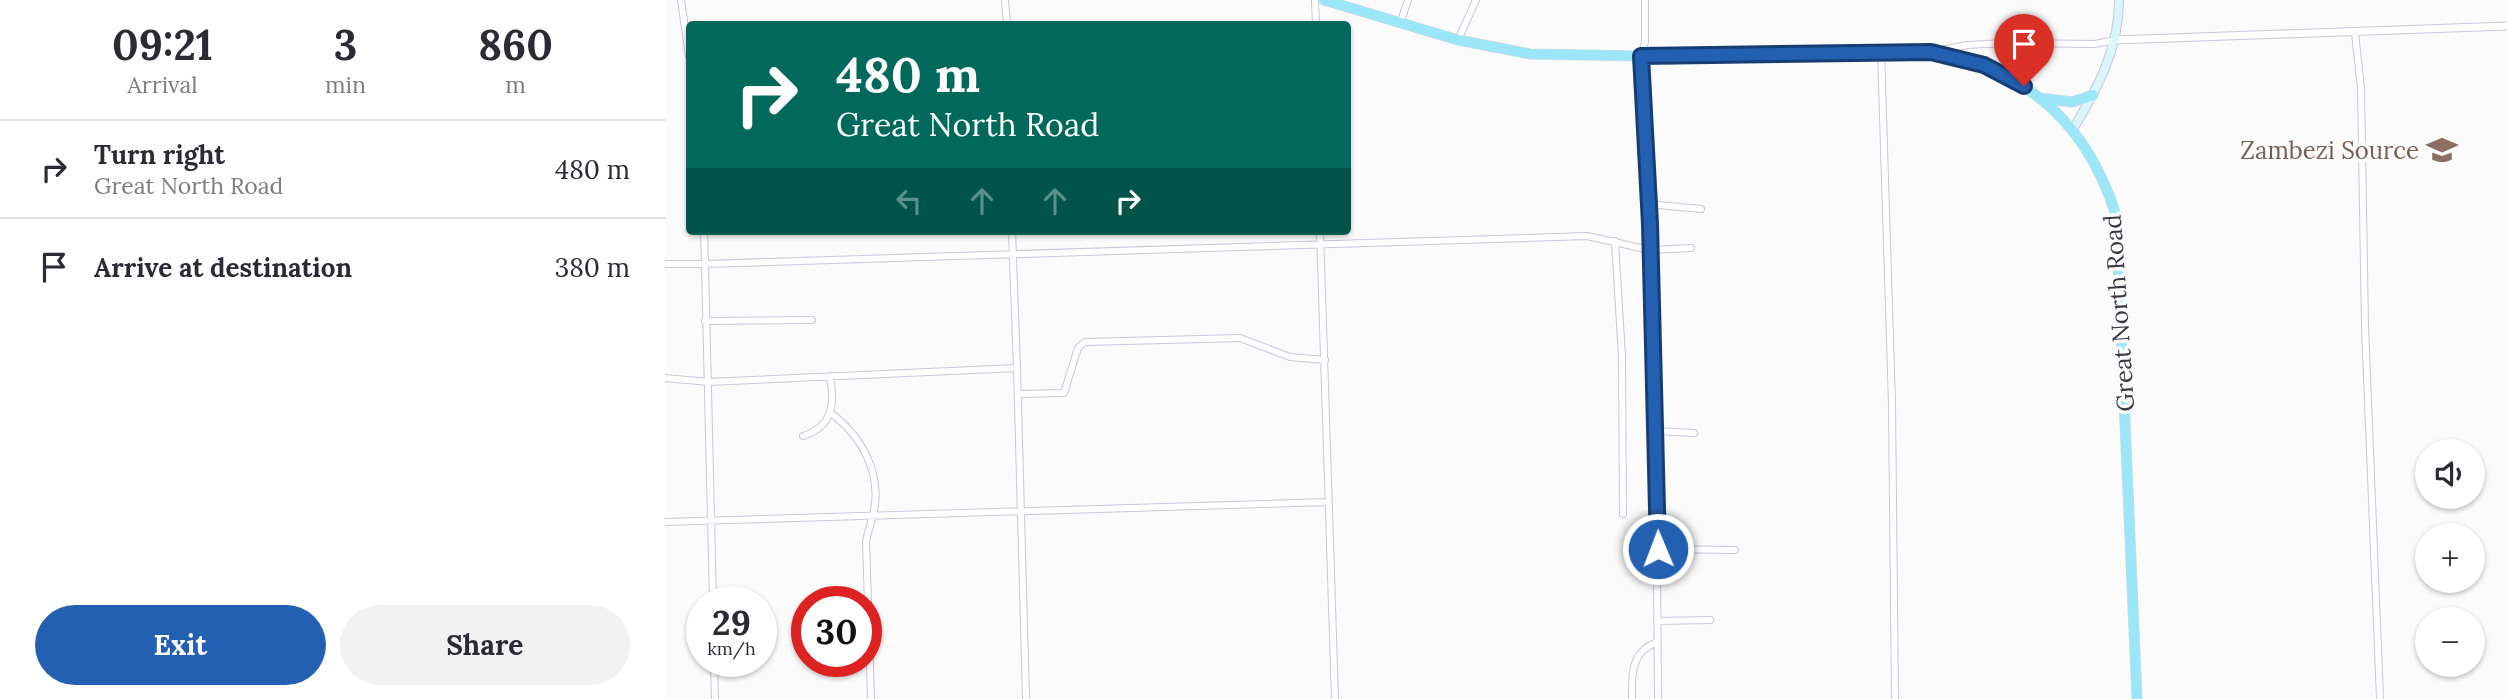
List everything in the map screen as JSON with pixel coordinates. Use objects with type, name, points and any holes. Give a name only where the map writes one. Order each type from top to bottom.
[{"type":"highway","name":"Great North Road","points":[[1329,1],[1458,40],[1530,54],[1641,56],[1931,52],[1959,57],[2004,73],[2039,98],[2085,147],[2108,189],[2119,240],[2137,699]]},
{"type":"highway","points":[[2039,98],[2078,102],[2093,95]]},
{"type":"main road","points":[[2071,131],[2110,60],[2119,0]]},
{"type":"street","points":[[681,0],[686,35]]},
{"type":"street","points":[[1005,0],[1007,21]]},
{"type":"street","points":[[1315,0],[1316,21]]},
{"type":"street","points":[[1400,24],[1408,0]]},
{"type":"street","points":[[1458,40],[1476,0]]},
{"type":"street","points":[[1645,0],[1645,42],[1641,56],[1656,431],[1658,699]]},
{"type":"street","points":[[1931,52],[1967,45],[2095,44],[2115,40],[2507,26]]},
{"type":"street","points":[[2355,33],[2361,88],[2365,327],[2379,699]]},
{"type":"street","points":[[1881,51],[1892,404],[1895,699]]},
{"type":"street","points":[[1649,204],[1701,209]]},
{"type":"street","points":[[704,235],[713,586]]},
{"type":"street","points":[[1012,235],[1019,394],[1026,699]]},
{"type":"street","points":[[1320,235],[1335,699]]},
{"type":"street","points":[[665,264],[1587,236],[1650,250],[1691,248]]},
{"type":"street","points":[[1615,241],[1622,357],[1623,514]]},
{"type":"street","points":[[705,321],[811,320]]},
{"type":"street","points":[[1019,394],[1064,393],[1077,348],[1085,342],[1240,338],[1290,357],[1325,360]]},
{"type":"street","points":[[665,378],[709,382],[1017,368]]},
{"type":"street","points":[[803,436],[822,426],[831,413],[834,398],[830,376]]},
{"type":"street","points":[[831,413],[851,429],[873,468],[876,482],[873,516],[866,541],[871,699]]},
{"type":"street","points":[[1656,431],[1694,433]]},
{"type":"street","points":[[665,522],[712,518],[873,516],[1329,502]]},
{"type":"street","points":[[1658,549],[1735,550]]},
{"type":"street","points":[[1657,621],[1710,620]]},
{"type":"street","points":[[1632,699],[1632,664],[1643,650],[1657,642]]},
{"type":"street","points":[[714,677],[715,699]]},
{"type":"place","name":"Zambezi Source","points":[[2442,150]]},
{"type":"route","points":[[1658,549],[1650,224],[1641,56],[1931,52],[1984,65],[2004,73],[2024,86]]}]
